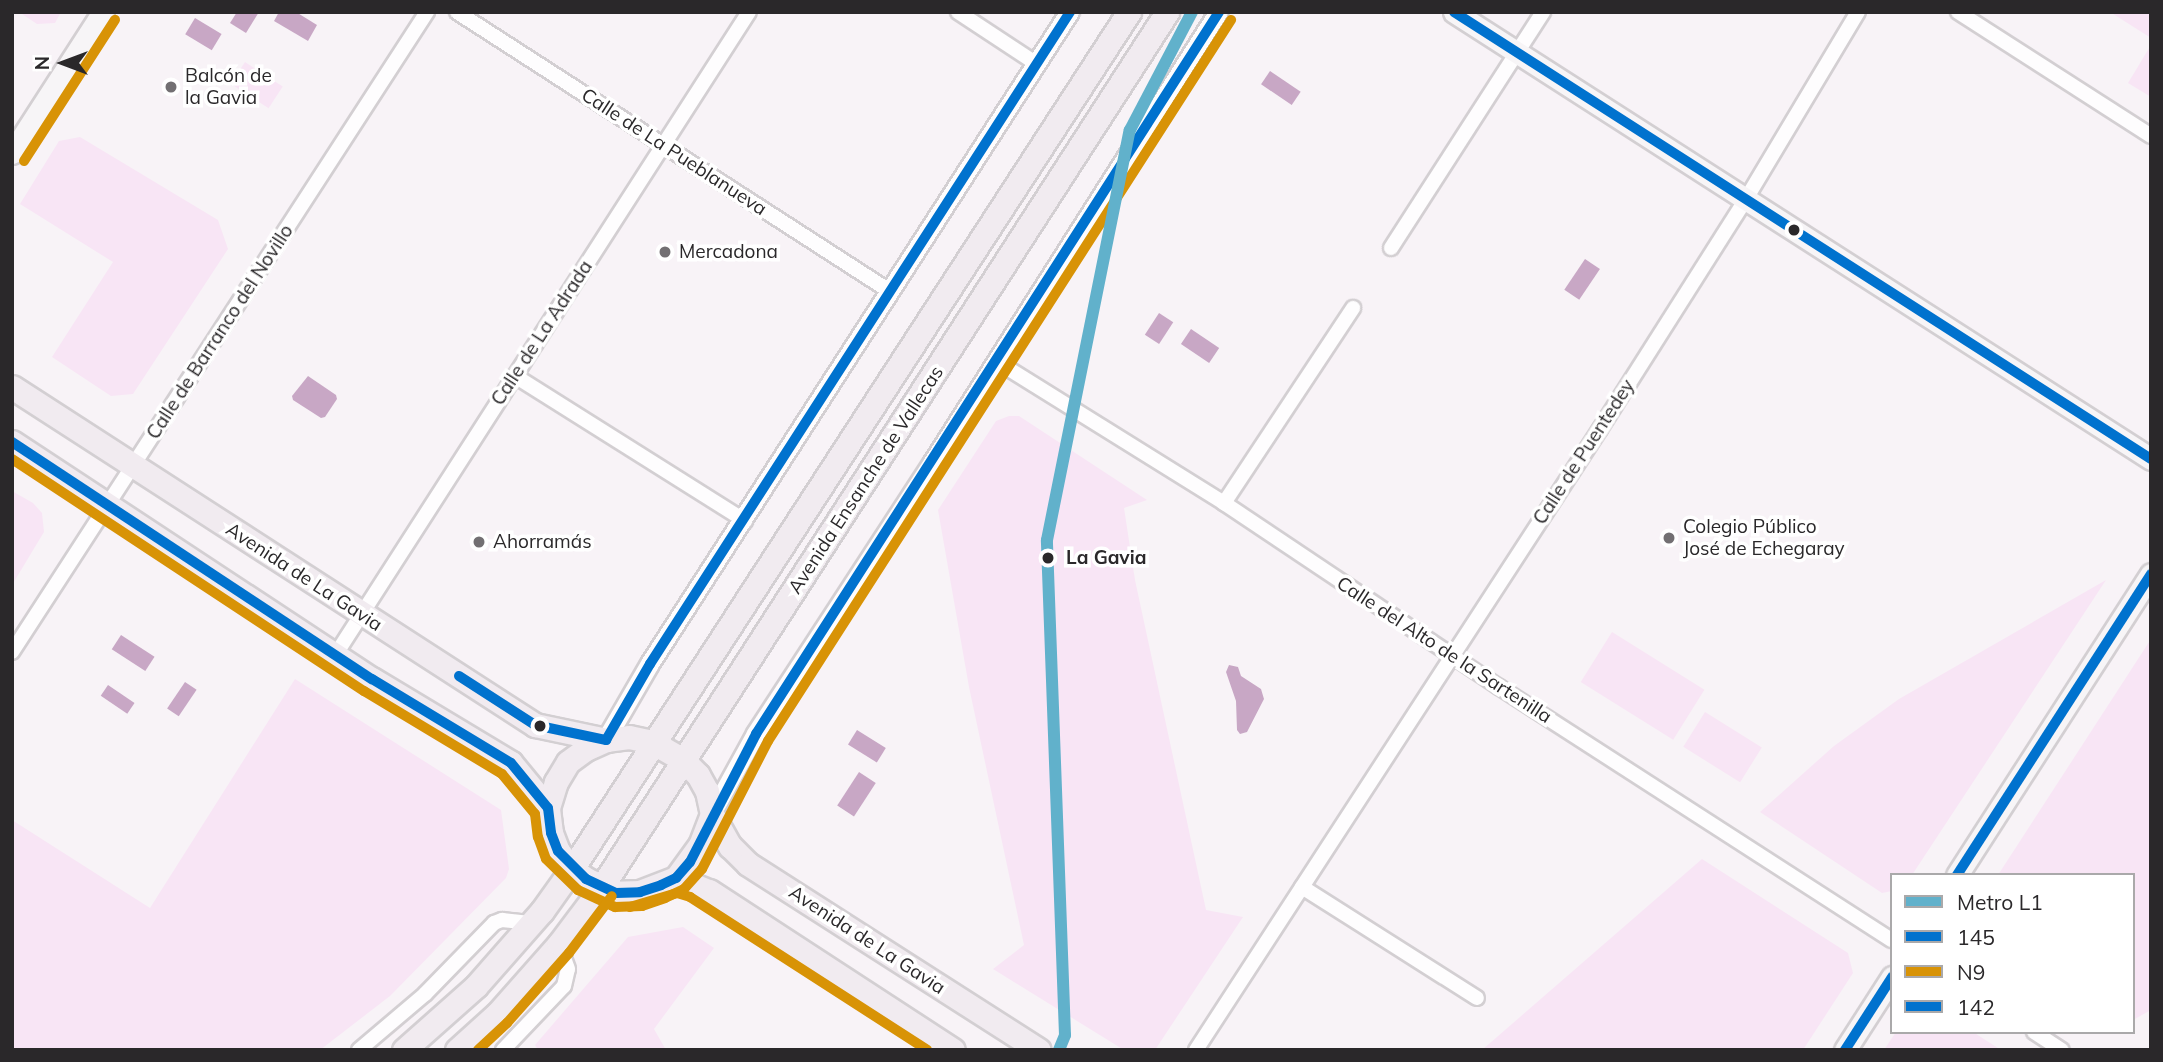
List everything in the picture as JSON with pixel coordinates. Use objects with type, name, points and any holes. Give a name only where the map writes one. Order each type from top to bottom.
[{"type":"main road","points":[[12,153],[103,12]]},
{"type":"main road","name":"Avenida Ensanche de Vallecas","points":[[404,1050],[476,986],[531,923],[572,869],[652,741],[1129,12]]},
{"type":"main road","name":"Avenida Ensanche de Vallecas","points":[[457,1050],[497,1014],[559,944],[601,888],[1167,12]]},
{"type":"main road","points":[[1454,12],[2151,459]]},
{"type":"main road","name":"Avenida de La Gavia","points":[[12,387],[535,725],[606,740],[629,737],[652,741],[683,760],[698,775],[707,791],[712,814],[730,846],[748,864],[1039,1050]]},
{"type":"main road","points":[[12,442],[336,654],[511,763],[548,808],[551,833],[558,851],[572,869],[601,888],[616,894],[640,892],[676,877],[700,845],[712,814]]},
{"type":"main road","points":[[1959,873],[2151,574]]},
{"type":"main road","name":"Avenida de La Gavia","points":[[548,808],[556,782],[568,762],[606,740]]},
{"type":"main road","points":[[676,877],[709,891],[953,1050]]},
{"type":"main road","points":[[1844,1050],[1890,980]]},
{"type":"street","name":"Calle de Barranco del Novillo","points":[[12,652],[427,12]]},
{"type":"street","name":"Calle de La Pueblanueva","points":[[457,12],[891,292]]},
{"type":"street","name":"Calle de La Adrada","points":[[336,654],[749,12]]},
{"type":"street","points":[[958,12],[1037,64]]},
{"type":"street","points":[[606,740],[650,664],[745,521],[1070,12]]},
{"type":"street","points":[[712,814],[756,734],[1219,12]]},
{"type":"street","points":[[1391,248],[1544,12]]},
{"type":"street","name":"Calle de Puentedey","points":[[1196,1050],[1746,199],[1858,12]]},
{"type":"street","points":[[1958,12],[2151,136]]},
{"type":"street","points":[[1224,503],[1353,308]]},
{"type":"street","name":"Calle del Alto de la Sartenilla","points":[[996,361],[1224,503],[1890,939]]},
{"type":"street","points":[[515,376],[745,521]]},
{"type":"street","points":[[1302,887],[1477,998]]},
{"type":"street","points":[[359,1050],[425,994],[494,923],[502,920],[531,923]]},
{"type":"street","points":[[503,1050],[564,986],[568,969],[559,944]]},
{"type":"street","points":[[2037,1034],[2062,1050]]},
{"type":"shaded area","points":[[19,12],[61,12],[55,23],[37,24]]},
{"type":"shaded area","points":[[237,12],[259,12],[246,33],[230,23]]},
{"type":"shaded area","points":[[279,12],[296,12],[317,25],[308,41],[274,21]]},
{"type":"shaded area","points":[[2110,12],[2151,12],[2151,38]]},
{"type":"shaded area","points":[[195,18],[222,34],[212,50],[185,34]]},
{"type":"shaded area","points":[[2151,45],[2151,97],[2128,83]]},
{"type":"shaded area","points":[[245,62],[283,87],[269,108],[231,84]]},
{"type":"shaded area","points":[[1270,71],[1301,92],[1292,105],[1261,84]]},
{"type":"shaded area","points":[[80,137],[218,220],[228,249],[133,394],[111,396],[52,357],[113,262],[20,204],[59,141]]},
{"type":"shaded area","points":[[1585,259],[1600,269],[1579,300],[1564,290]]},
{"type":"shaded area","points":[[1159,313],[1173,322],[1159,344],[1145,335]]},
{"type":"shaded area","points":[[1191,329],[1219,348],[1209,363],[1181,344]]},
{"type":"shaded area","points":[[308,376],[336,395],[337,399],[325,417],[321,418],[293,400],[292,396]]},
{"type":"shaded area","points":[[1009,416],[1019,416],[1147,500],[1124,508],[1135,580],[1206,910],[1243,917],[1155,1050],[1124,1050],[993,969],[1024,945],[969,687],[938,510],[996,421]]},
{"type":"shaded area","points":[[12,491],[33,503],[42,513],[44,532],[12,585]]},
{"type":"shaded area","points":[[2106,580],[1913,873],[1890,873],[1890,891],[1882,893],[1760,812],[1834,746],[1899,699]]},
{"type":"shaded area","points":[[1612,632],[1704,690],[1673,740],[1581,682]]},
{"type":"shaded area","points":[[121,635],[155,657],[145,671],[112,649]]},
{"type":"shaded area","points":[[2151,639],[2151,1010],[2135,1019],[2135,873],[1999,873]]},
{"type":"shaded area","points":[[1229,665],[1238,667],[1241,676],[1261,689],[1264,699],[1247,732],[1240,734],[1237,730],[1236,701],[1226,672]]},
{"type":"shaded area","points":[[295,679],[501,810],[509,869],[506,878],[390,996],[320,1050],[12,1050],[12,820],[150,908]]},
{"type":"shaded area","points":[[185,682],[197,690],[179,716],[167,709]]},
{"type":"shaded area","points":[[108,685],[135,703],[127,714],[101,696]]},
{"type":"shaded area","points":[[1705,712],[1762,748],[1740,782],[1683,747]]},
{"type":"shaded area","points":[[857,730],[886,748],[877,762],[848,744]]},
{"type":"shaded area","points":[[859,772],[876,783],[854,816],[837,806]]},
{"type":"shaded area","points":[[1702,859],[1848,953],[1853,973],[1803,1050],[1482,1050]]},
{"type":"shaded area","points":[[683,927],[714,948],[654,1029],[666,1050],[538,1050],[535,1045],[628,937]]},
{"type":"shaded area","points":[[1895,1034],[1976,1034],[2001,1050],[1884,1050]]},
{"type":"metro line","name":"L1","points":[[1059,1050],[1065,1035],[1047,540],[1130,130],[1192,12]]},
{"type":"transit line","name":"145","points":[[459,676],[535,725],[606,740],[650,664],[1070,12]]},
{"type":"transit line","name":"145","points":[[12,442],[372,679],[511,763],[548,808],[551,833],[558,851],[586,879],[616,893],[640,892],[661,885],[676,878],[690,862],[756,734],[1219,12]]},
{"type":"transit line","name":"142","points":[[1454,12],[2151,459]]},
{"type":"transit line","name":"N9","points":[[24,161],[115,20]]},
{"type":"transit line","name":"N9","points":[[12,459],[364,691],[502,774],[535,814],[538,837],[546,859],[578,890],[615,907],[642,906],[665,898],[684,889],[702,869],[768,741],[1231,20]]},
{"type":"transit line","name":"142","points":[[1958,873],[2151,574]]},
{"type":"transit line","name":"N9","points":[[630,907],[677,893],[690,897],[927,1050]]},
{"type":"transit line","name":"N9","points":[[478,1050],[507,1023],[569,953],[612,896]]},
{"type":"transit line","name":"142","points":[[1845,1050],[1890,980]]},
{"type":"place","name":"Balcón de la Gavia","points":[[171,87]]},
{"type":"place","name":"Mercadona","points":[[665,252]]},
{"type":"place","name":"Colegio Público José de Echegaray","points":[[1669,538]]},
{"type":"place","name":"Ahorramás","points":[[479,542]]},
{"type":"place","name":"La Gavia","points":[[1048,558]]}]
